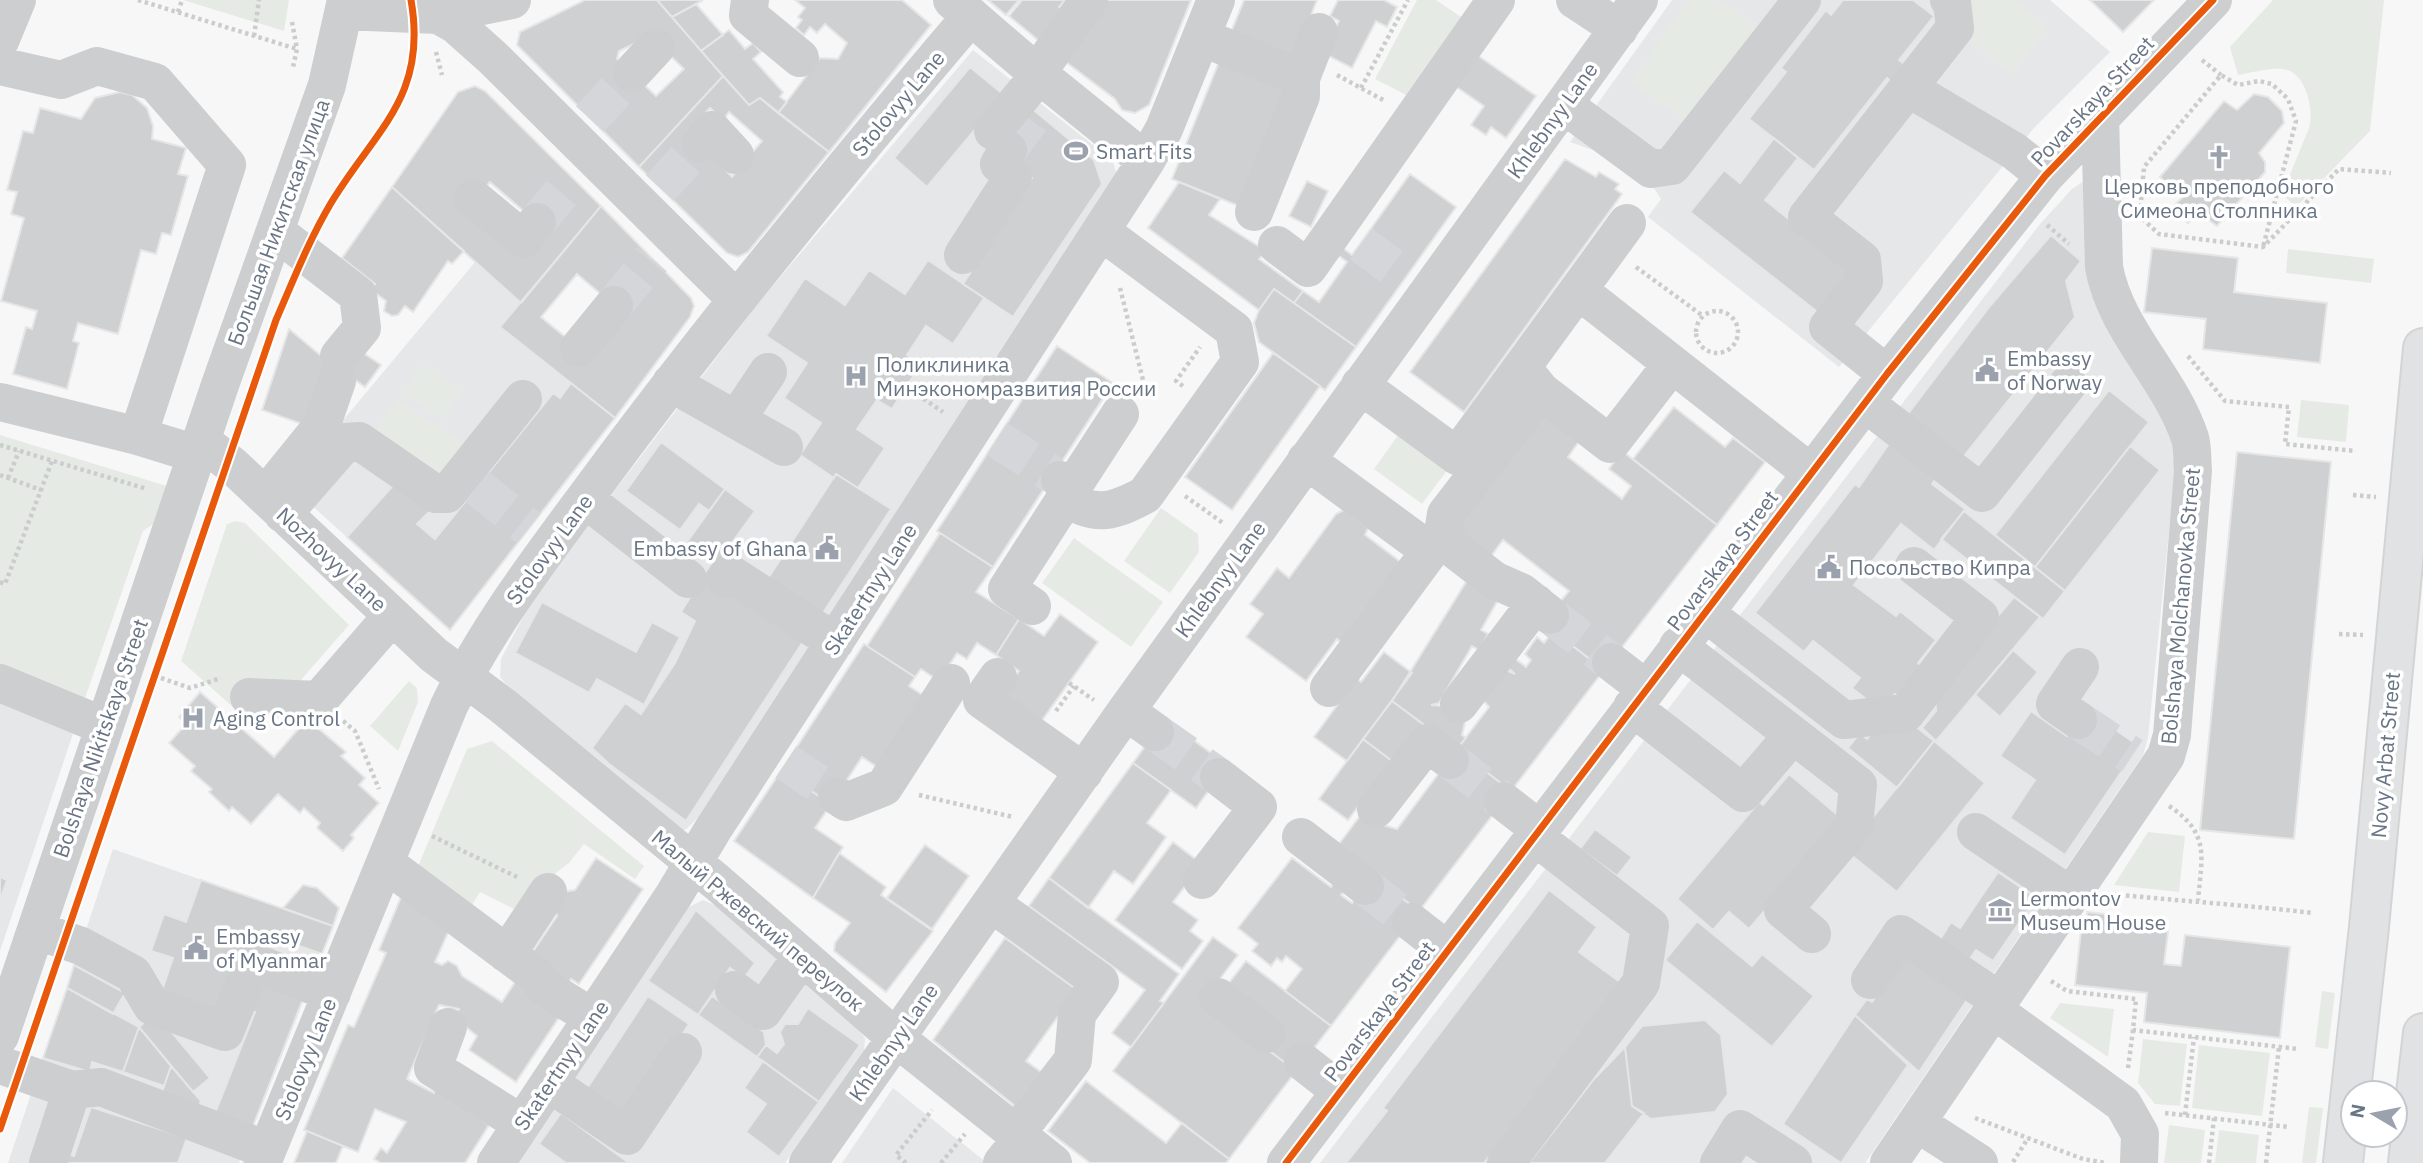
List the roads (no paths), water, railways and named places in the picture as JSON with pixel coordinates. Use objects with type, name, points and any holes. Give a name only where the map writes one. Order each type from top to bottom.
[{"type":"main road","name":"Novy Arbat Street","points":[[2343,1163],[2423,348]]},
{"type":"main road","points":[[2409,1163],[2423,1033]]},
{"type":"street","points":[[0,41],[17,0]]},
{"type":"street","points":[[345,5],[438,15],[512,0]]},
{"type":"street","points":[[750,0],[748,15],[800,58]]},
{"type":"street","points":[[963,255],[1013,177],[999,164],[1001,141],[1041,87],[1089,0]]},
{"type":"street","name":"Skatertnyy Lane","points":[[514,1149],[549,1083],[693,863],[776,756],[835,642],[976,428],[1146,161],[1164,129],[1216,0]]},
{"type":"street","points":[[1277,245],[1308,268],[1349,235],[1414,117],[1496,0]]},
{"type":"street","points":[[1575,0],[1629,15]]},
{"type":"street","points":[[1564,105],[1651,169],[1672,166],[1802,0]]},
{"type":"street","points":[[1949,0],[1952,2],[1955,28],[1807,217],[1862,260],[1864,281],[1828,327],[1876,388],[1982,493],[2068,384]]},
{"type":"street","name":"Povarskaya Street","points":[[1286,1163],[1876,388],[2045,176],[2200,4]]},
{"type":"street","name":"Большая Никитская улица","points":[[198,447],[327,85],[345,5]]},
{"type":"street","points":[[961,8],[1041,87],[1146,161]]},
{"type":"street","name":"Stolovyy Lane","points":[[265,1157],[464,677],[518,589],[540,537],[584,499],[961,8]]},
{"type":"street","points":[[438,15],[456,24],[492,57],[582,148],[651,197],[662,247],[736,299]]},
{"type":"street","name":"Khlebnyy Lane","points":[[807,1163],[1360,385],[1417,284],[1564,105],[1629,15]]},
{"type":"street","points":[[1201,37],[1309,58],[1301,96],[1254,212]]},
{"type":"street","points":[[0,66],[61,80],[97,66],[155,82],[227,165],[138,436]]},
{"type":"street","points":[[1908,88],[2014,151],[2045,176]]},
{"type":"street","name":"Bolshaya Molchanovka Street","points":[[1889,1163],[1997,1005],[2085,894],[2149,776],[2170,748],[2193,471],[2191,441],[2182,418],[2108,292],[2104,267],[2100,116]]},
{"type":"street","points":[[473,198],[523,239],[537,222]]},
{"type":"street","points":[[274,505],[321,427],[355,352],[358,295],[275,231]]},
{"type":"street","points":[[1063,487],[1083,510],[1103,511],[1124,506],[1145,495],[1240,362],[1234,330],[1102,232]]},
{"type":"street","points":[[1459,704],[1543,609],[1521,592],[1494,580],[1442,540],[1446,514],[1532,379],[1578,290],[1618,235]]},
{"type":"street","points":[[1578,290],[1811,472]]},
{"type":"street","points":[[579,348],[614,305]]},
{"type":"street","points":[[1532,379],[1609,444],[1672,364]]},
{"type":"street","points":[[736,420],[768,372]]},
{"type":"street","points":[[1360,385],[1457,456],[1532,379]]},
{"type":"street","points":[[671,383],[785,447]]},
{"type":"street","points":[[274,505],[346,442],[359,441],[436,494],[447,494],[469,481],[523,399]]},
{"type":"street","points":[[0,402],[138,436],[198,447]]},
{"type":"street","points":[[1032,606],[1007,589],[1063,487],[1134,408]]},
{"type":"street","name":"Nozhovyy Lane","points":[[198,447],[274,505],[434,655],[464,677]]},
{"type":"street","name":"Bolshaya Nikitskaya Street","points":[[0,1036],[198,447]]},
{"type":"street","points":[[1306,460],[1430,551],[1329,688]]},
{"type":"street","points":[[584,499],[706,579],[729,573],[835,642]]},
{"type":"street","points":[[1704,612],[1844,720],[1906,713],[1980,617],[1914,566]]},
{"type":"street","points":[[249,697],[319,700],[392,616]]},
{"type":"street","points":[[1678,646],[1858,785],[1854,827],[1783,910],[1812,934]]},
{"type":"street","points":[[1611,662],[1639,698],[1744,793],[1793,735]]},
{"type":"street","points":[[2078,720],[2055,704],[2080,667]]},
{"type":"street","name":"Малый Ржевский переулок","points":[[464,677],[693,863],[896,1038],[1013,1145],[1053,1163]]},
{"type":"street","points":[[998,677],[982,699],[1084,772]]},
{"type":"street","points":[[0,683],[104,726]]},
{"type":"street","points":[[837,796],[846,802],[884,787],[951,683]]},
{"type":"street","points":[[1376,809],[1427,743],[1450,760]]},
{"type":"street","points":[[1202,880],[1258,807],[1219,777]]},
{"type":"street","points":[[1503,801],[1536,832],[1650,926],[1641,983],[1506,1163]]},
{"type":"street","points":[[1976,832],[2085,894]]},
{"type":"street","points":[[1301,836],[1365,886]]},
{"type":"street","points":[[385,863],[537,976],[540,984],[557,997],[565,997],[593,1018]]},
{"type":"street","points":[[507,954],[548,892]]},
{"type":"street","points":[[991,903],[1100,982],[1077,1014],[1073,1060],[1013,1145]]},
{"type":"street","points":[[1411,922],[1447,950]]},
{"type":"street","points":[[36,930],[81,946],[133,974],[152,1006],[225,1032],[253,962],[332,993]]},
{"type":"street","points":[[1870,980],[1900,934],[1997,1005],[2123,1104],[2140,1134],[2140,1163]]},
{"type":"street","points":[[734,990],[763,1011],[802,956]]},
{"type":"street","points":[[1218,997],[1266,1034]]},
{"type":"street","points":[[448,1027],[433,1068],[514,1149]]},
{"type":"street","points":[[549,1083],[627,1136],[683,1052]]},
{"type":"street","points":[[1303,1062],[1340,1091]]},
{"type":"street","points":[[10,1068],[72,1090],[101,1087],[265,1157]]},
{"type":"street","points":[[48,1163],[72,1090]]},
{"type":"street","points":[[1917,1122],[1979,1163]]},
{"type":"street","points":[[1719,1163],[1740,1129],[1793,1163]]},
{"type":"tunnel","points":[[590,119],[632,73]]},
{"type":"tunnel","points":[[1008,150],[1036,112]]},
{"type":"tunnel","points":[[660,188],[701,143]]},
{"type":"tunnel","points":[[537,222],[573,179]]},
{"type":"tunnel","points":[[1361,244],[1406,277]]},
{"type":"tunnel","points":[[614,305],[652,259]]},
{"type":"tunnel","points":[[997,439],[1053,475]]},
{"type":"tunnel","points":[[477,487],[529,528]]},
{"type":"tunnel","points":[[1550,615],[1611,662]]},
{"type":"tunnel","points":[[2078,720],[2132,756]]},
{"type":"tunnel","points":[[1155,732],[1219,777]]},
{"type":"tunnel","points":[[1450,760],[1503,801]]},
{"type":"tunnel","points":[[786,762],[837,796]]},
{"type":"tunnel","points":[[1365,886],[1411,922]]},
{"type":"place","name":"Smart Fits","points":[[1076,151]]},
{"type":"place","name":"Церковь преподобного Симеона Столпника","points":[[2219,157]]},
{"type":"place","name":"Embassy of Norway","points":[[1987,370]]},
{"type":"place","name":"Поликлиника Минэкономразвития России","points":[[856,376]]},
{"type":"place","name":"Embassy of Ghana","points":[[827,548]]},
{"type":"place","name":"Посольство Кипра","points":[[1829,567]]},
{"type":"place","name":"Aging Control","points":[[193,718]]},
{"type":"place","name":"Lermontov Museum House","points":[[2000,910]]},
{"type":"place","name":"Embassy of Myanmar","points":[[196,948]]}]
